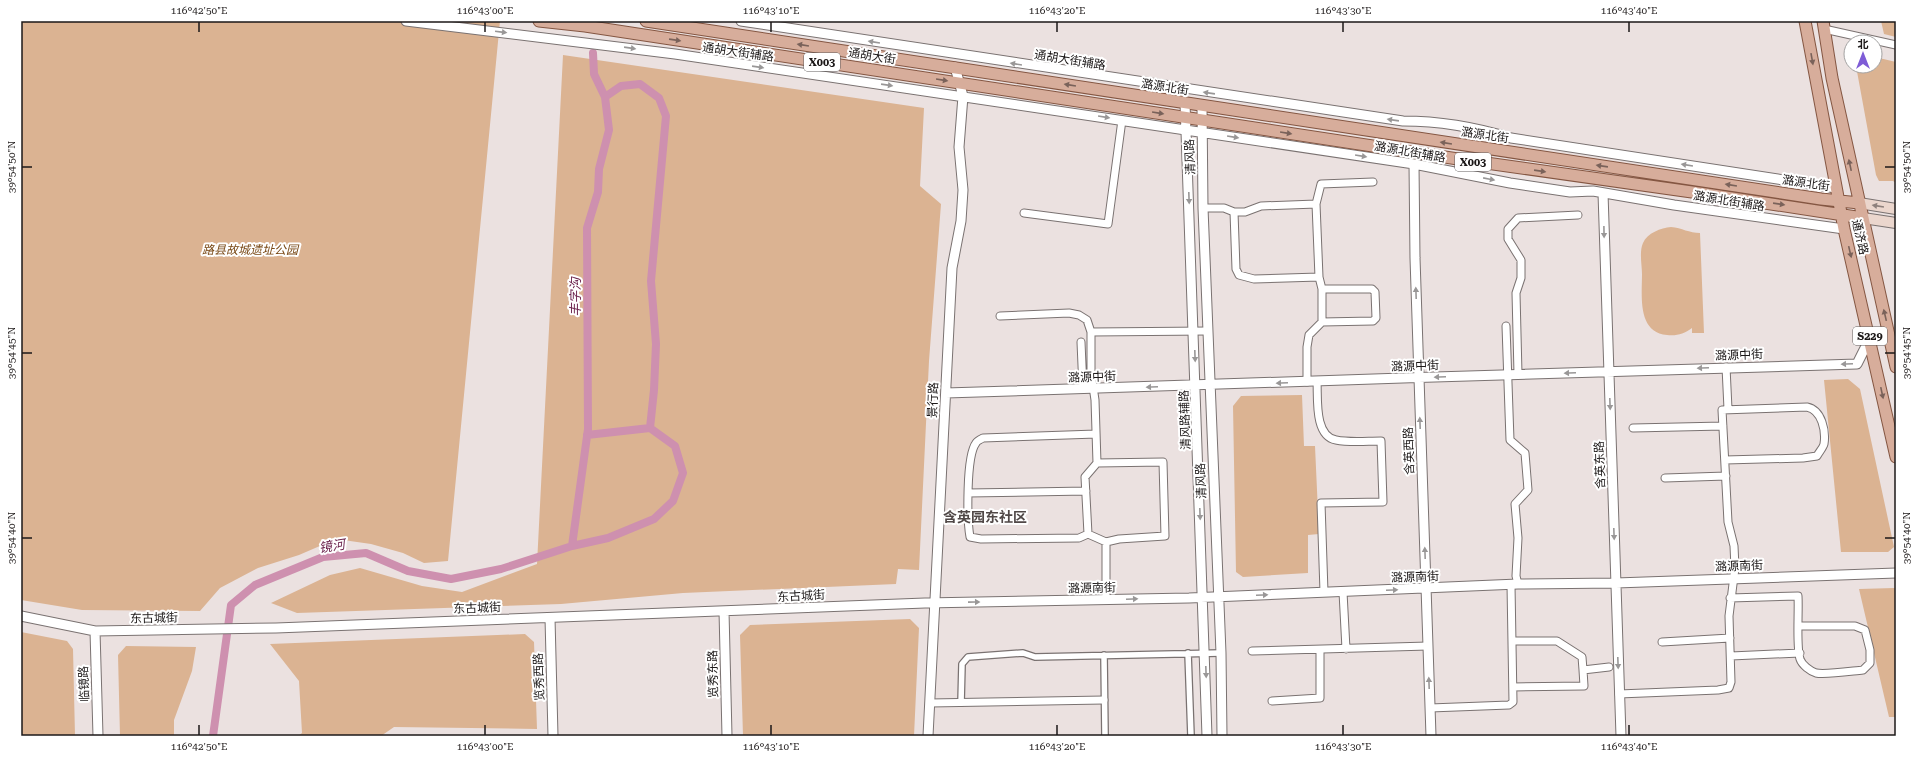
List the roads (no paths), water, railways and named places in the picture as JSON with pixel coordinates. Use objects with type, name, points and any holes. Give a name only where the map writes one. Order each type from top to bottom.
[{"type":"main road","name":"通胡大街","points":[[539,21],[585,26],[1106,105]]},
{"type":"main road","name":"通胡大街","points":[[646,21],[955,67],[1108,92]]},
{"type":"main road","name":"通济路","points":[[1803,22],[1844,229],[1896,457]]},
{"type":"main road","name":"通济路","points":[[1823,25],[1833,85],[1896,367]]},
{"type":"main road","name":"潞源北街","points":[[1108,92],[1859,203]]},
{"type":"main road","name":"潞源北街","points":[[1106,105],[1458,159],[1841,214]]},
{"type":"main road","points":[[1859,203],[1896,209]]},
{"type":"main road","name":"X003","points":[[1841,214],[1862,218]]},
{"type":"main road","points":[[1862,218],[1896,223]]},
{"type":"street","name":"通胡大街辅路","points":[[406,21],[613,46],[1066,111]]},
{"type":"street","name":"通胡大街辅路","points":[[741,21],[1110,78],[1403,121],[1431,121],[1486,130],[1511,138],[1836,188]]},
{"type":"street","points":[[1823,25],[1896,45]]},
{"type":"street","name":"景行路","points":[[928,736],[952,268],[961,221],[963,190],[959,147],[963,96],[955,67]]},
{"type":"street","name":"清风路辅路","points":[[1185,103],[1207,736]]},
{"type":"street","name":"清风路","points":[[1202,106],[1201,132],[1203,208],[1221,653],[1222,736]]},
{"type":"street","name":"潞源北街辅路","points":[[1066,111],[1414,164],[1555,190],[1604,193],[1674,205],[1844,229]]},
{"type":"street","points":[[1024,213],[1108,224],[1122,120]]},
{"type":"street","name":"含英西路","points":[[1414,164],[1415,258],[1431,736]]},
{"type":"street","points":[[1322,322],[1322,289],[1319,276],[1316,204],[1321,184],[1374,182]]},
{"type":"street","points":[[1674,205],[1675,190]]},
{"type":"street","name":"含英东路","points":[[1604,193],[1608,371],[1621,736]]},
{"type":"street","points":[[1203,208],[1224,208],[1234,212],[1245,212],[1261,206],[1316,204]]},
{"type":"street","points":[[1234,212],[1236,269],[1239,274],[1254,279],[1319,276]]},
{"type":"street","points":[[1518,374],[1516,293],[1521,278],[1521,260],[1508,240],[1508,228],[1518,218],[1578,215]]},
{"type":"street","points":[[1307,382],[1307,347],[1309,335],[1322,322],[1373,321],[1376,318],[1374,292],[1372,289],[1322,289]]},
{"type":"street","points":[[1000,316],[1070,313],[1079,315],[1087,320],[1091,332],[1091,373],[1097,463],[1085,476],[1088,534]]},
{"type":"street","points":[[1430,708],[1509,705],[1513,702],[1512,641],[1514,584],[1516,576],[1518,538],[1515,504],[1528,490],[1525,453],[1510,440],[1506,326]]},
{"type":"street","points":[[1091,332],[1208,331]]},
{"type":"street","name":"潞源中街","points":[[946,393],[1857,364],[1870,338]]},
{"type":"street","points":[[1081,342],[1083,389]]},
{"type":"street","points":[[1726,367],[1728,409]]},
{"type":"street","points":[[1317,382],[1321,428],[1327,435],[1335,440],[1381,441],[1383,502],[1321,503],[1324,592]]},
{"type":"street","points":[[1619,694],[1718,690],[1729,688],[1732,682],[1730,656],[1730,598],[1735,578],[1734,546],[1728,522],[1722,410],[1813,408],[1819,414],[1824,430],[1824,446],[1817,456],[1803,458],[1725,460]]},
{"type":"street","points":[[1633,428],[1723,426]]},
{"type":"street","points":[[1096,434],[983,438],[976,443],[972,451],[968,493],[967,519],[970,537],[981,539],[1079,538],[1088,534],[1106,542],[1119,539],[1165,536],[1162,462],[1097,463]]},
{"type":"street","points":[[1664,478],[1726,476]]},
{"type":"street","points":[[968,493],[1086,491]]},
{"type":"street","points":[[1106,542],[1106,600]]},
{"type":"street","name":"潞源南街","points":[[935,603],[1203,597],[1426,589],[1514,584],[1616,583],[1896,573]]},
{"type":"street","points":[[1343,592],[1346,649]]},
{"type":"street","points":[[1730,598],[1798,596],[1800,660],[1806,668],[1817,673],[1863,670],[1870,663],[1870,650],[1865,630],[1855,626],[1799,626]]},
{"type":"street","name":"东古城街","points":[[21,616],[95,631],[276,628],[935,603]]},
{"type":"street","name":"览秀东路","points":[[724,611],[727,736]]},
{"type":"street","name":"览秀西路","points":[[550,618],[553,736]]},
{"type":"street","name":"临镜路","points":[[95,631],[98,736]]},
{"type":"street","points":[[1662,642],[1730,638]]},
{"type":"street","points":[[1512,641],[1557,641],[1582,657],[1584,686],[1513,687]]},
{"type":"street","points":[[1252,651],[1428,646]]},
{"type":"street","points":[[1272,701],[1320,698],[1320,650]]},
{"type":"street","points":[[961,703],[962,664],[968,657],[1023,653],[1035,657],[1221,653]]},
{"type":"street","points":[[1188,653],[1191,736]]},
{"type":"street","points":[[1730,656],[1800,653]]},
{"type":"street","points":[[1104,655],[1105,736]]},
{"type":"street","points":[[1583,670],[1610,667]]},
{"type":"street","points":[[930,703],[1104,700]]},
{"type":"waterway","name":"丰字沟","points":[[572,546],[588,429],[587,228],[598,192],[599,169],[609,130],[605,97],[594,74],[593,53]]},
{"type":"waterway","points":[[587,435],[650,428],[654,390],[656,344],[651,281],[666,116],[659,98],[640,84],[621,86],[605,97]]},
{"type":"waterway","name":"镜河","points":[[213,736],[231,605],[255,585],[323,557],[366,553],[408,571],[451,579],[501,569],[572,546],[608,538],[654,519],[673,501],[683,473],[675,446],[650,428]]},
{"type":"district","name":"含英园东社区","points":[[985,517]]},
{"type":"park label","name":"路县故城遗址公园","points":[[250,250]]}]
